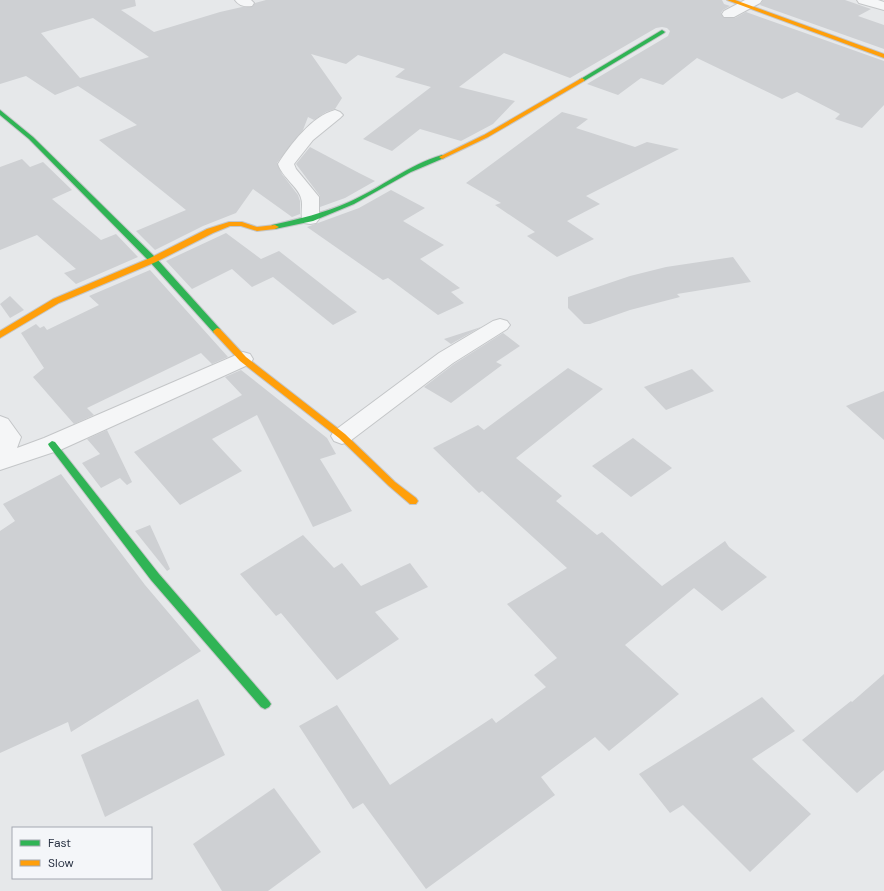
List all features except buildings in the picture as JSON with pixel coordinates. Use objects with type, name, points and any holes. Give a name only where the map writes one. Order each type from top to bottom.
[{"type":"street","points":[[730,0],[750,3],[884,56]]},
{"type":"street","points":[[864,0],[884,6]]},
{"type":"street","points":[[729,14],[750,3]]},
{"type":"street","points":[[0,335],[56,301],[153,260],[210,231],[229,224],[242,224],[257,229],[280,226],[310,219],[352,203],[409,171],[448,155],[486,136],[662,32]]},
{"type":"street","points":[[0,112],[31,138],[153,260],[243,359],[342,436],[392,484],[413,501]]},
{"type":"street","points":[[310,219],[310,197],[288,170],[286,164],[300,145],[325,121],[335,115]]},
{"type":"street","points":[[342,436],[446,358],[500,326]]},
{"type":"street","points":[[0,462],[52,444],[243,359]]},
{"type":"street","points":[[0,424],[10,438],[0,462]]},
{"type":"street","points":[[52,444],[155,577],[265,704]]},
{"type":"traffic: fast","points":[[582,80],[662,32]]},
{"type":"traffic: fast","points":[[0,112],[31,138],[153,260],[217,331]]},
{"type":"traffic: fast","points":[[275,227],[310,219],[352,203],[409,171],[442,157]]},
{"type":"traffic: fast","points":[[52,444],[155,577],[265,704]]},
{"type":"traffic: slow","points":[[730,0],[884,56]]},
{"type":"traffic: slow","points":[[442,157],[486,136],[582,80]]},
{"type":"traffic: slow","points":[[0,335],[56,301],[153,260],[210,231],[229,224],[242,224],[257,229],[275,227]]},
{"type":"traffic: slow","points":[[217,331],[243,359],[342,436],[392,484],[413,501]]}]
